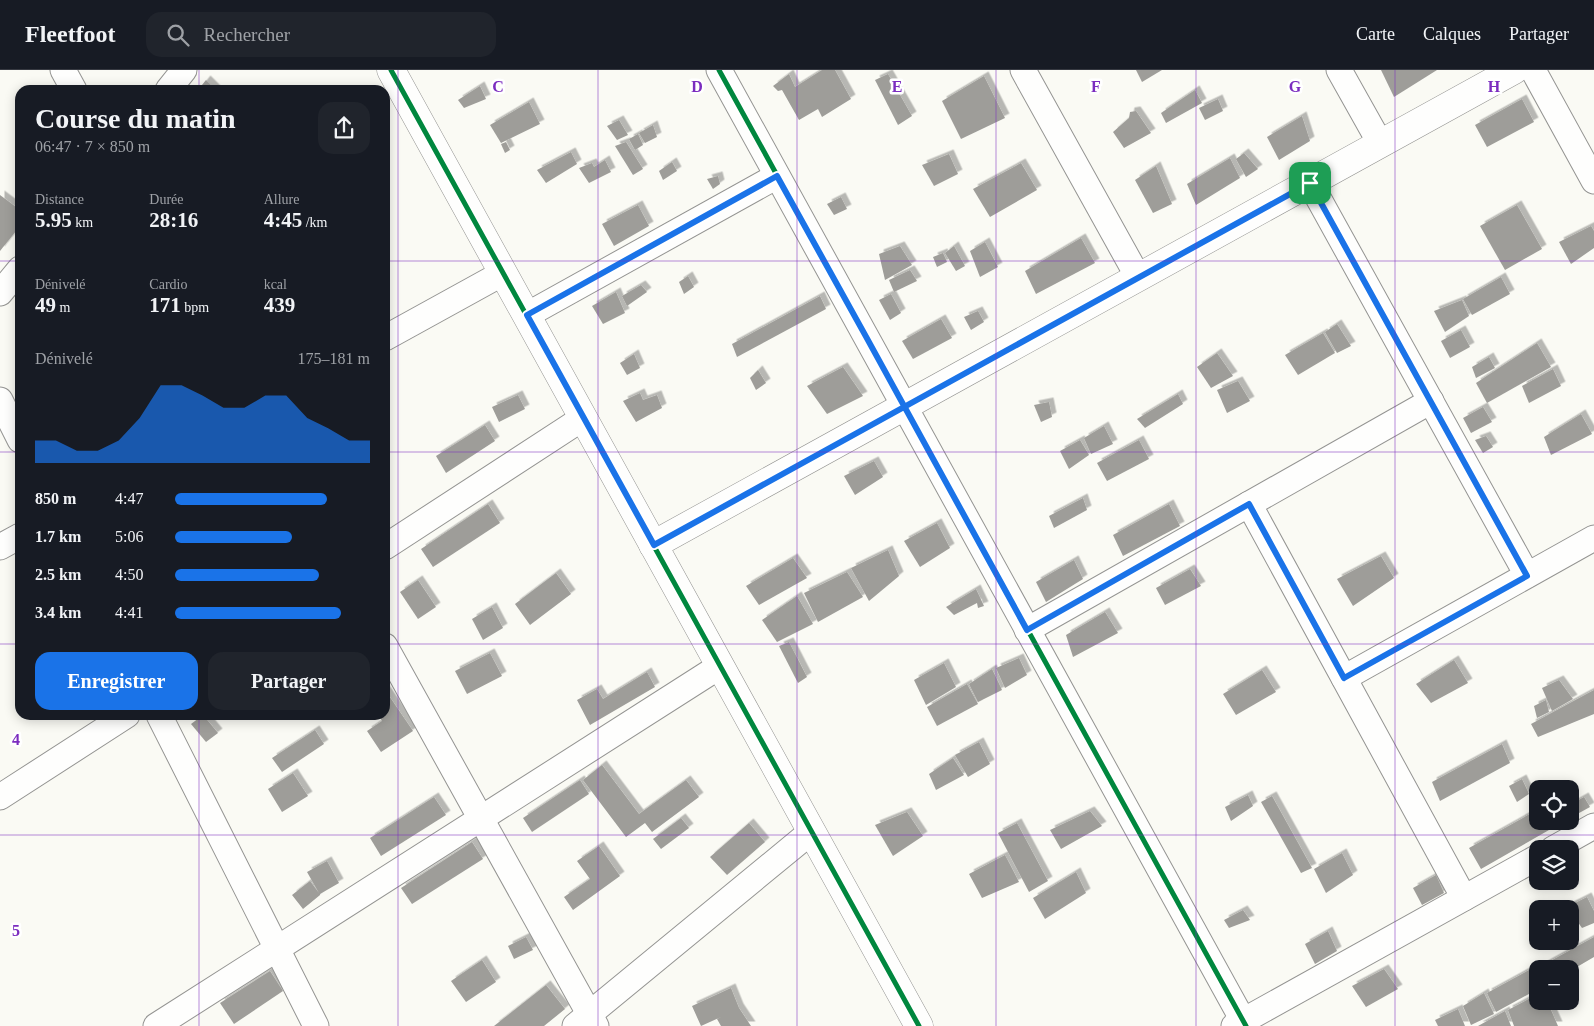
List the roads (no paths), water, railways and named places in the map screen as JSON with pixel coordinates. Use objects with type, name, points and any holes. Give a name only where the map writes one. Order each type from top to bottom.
[{"type":"street","points":[[63,70],[71,85]]},
{"type":"street","points":[[172,85],[184,70]]},
{"type":"street","points":[[391,70],[919,1026]]},
{"type":"street","points":[[718,70],[1027,630],[1241,1024],[1529,863]]},
{"type":"street","points":[[1023,70],[1138,277]]},
{"type":"street","points":[[1339,70],[1380,143]]},
{"type":"street","points":[[654,545],[1514,70]]},
{"type":"street","points":[[1533,70],[1594,181]]},
{"type":"street","points":[[527,315],[777,176]]},
{"type":"street","points":[[1310,183],[1527,576]]},
{"type":"street","points":[[390,335],[503,273]]},
{"type":"street","points":[[0,293],[15,275]]},
{"type":"street","points":[[0,400],[15,430]]},
{"type":"street","points":[[1027,630],[1431,401]]},
{"type":"street","points":[[390,544],[583,418]]},
{"type":"street","points":[[1249,504],[1464,898]]},
{"type":"street","points":[[1344,678],[1594,538]]},
{"type":"street","points":[[0,547],[15,539]]},
{"type":"street","points":[[390,655],[481,818],[587,1022],[812,831]]},
{"type":"street","points":[[156,1026],[720,666]]},
{"type":"street","points":[[0,797],[118,720]]},
{"type":"street","points":[[162,720],[316,1026]]},
{"type":"street","points":[[1569,840],[1594,826]]}]
